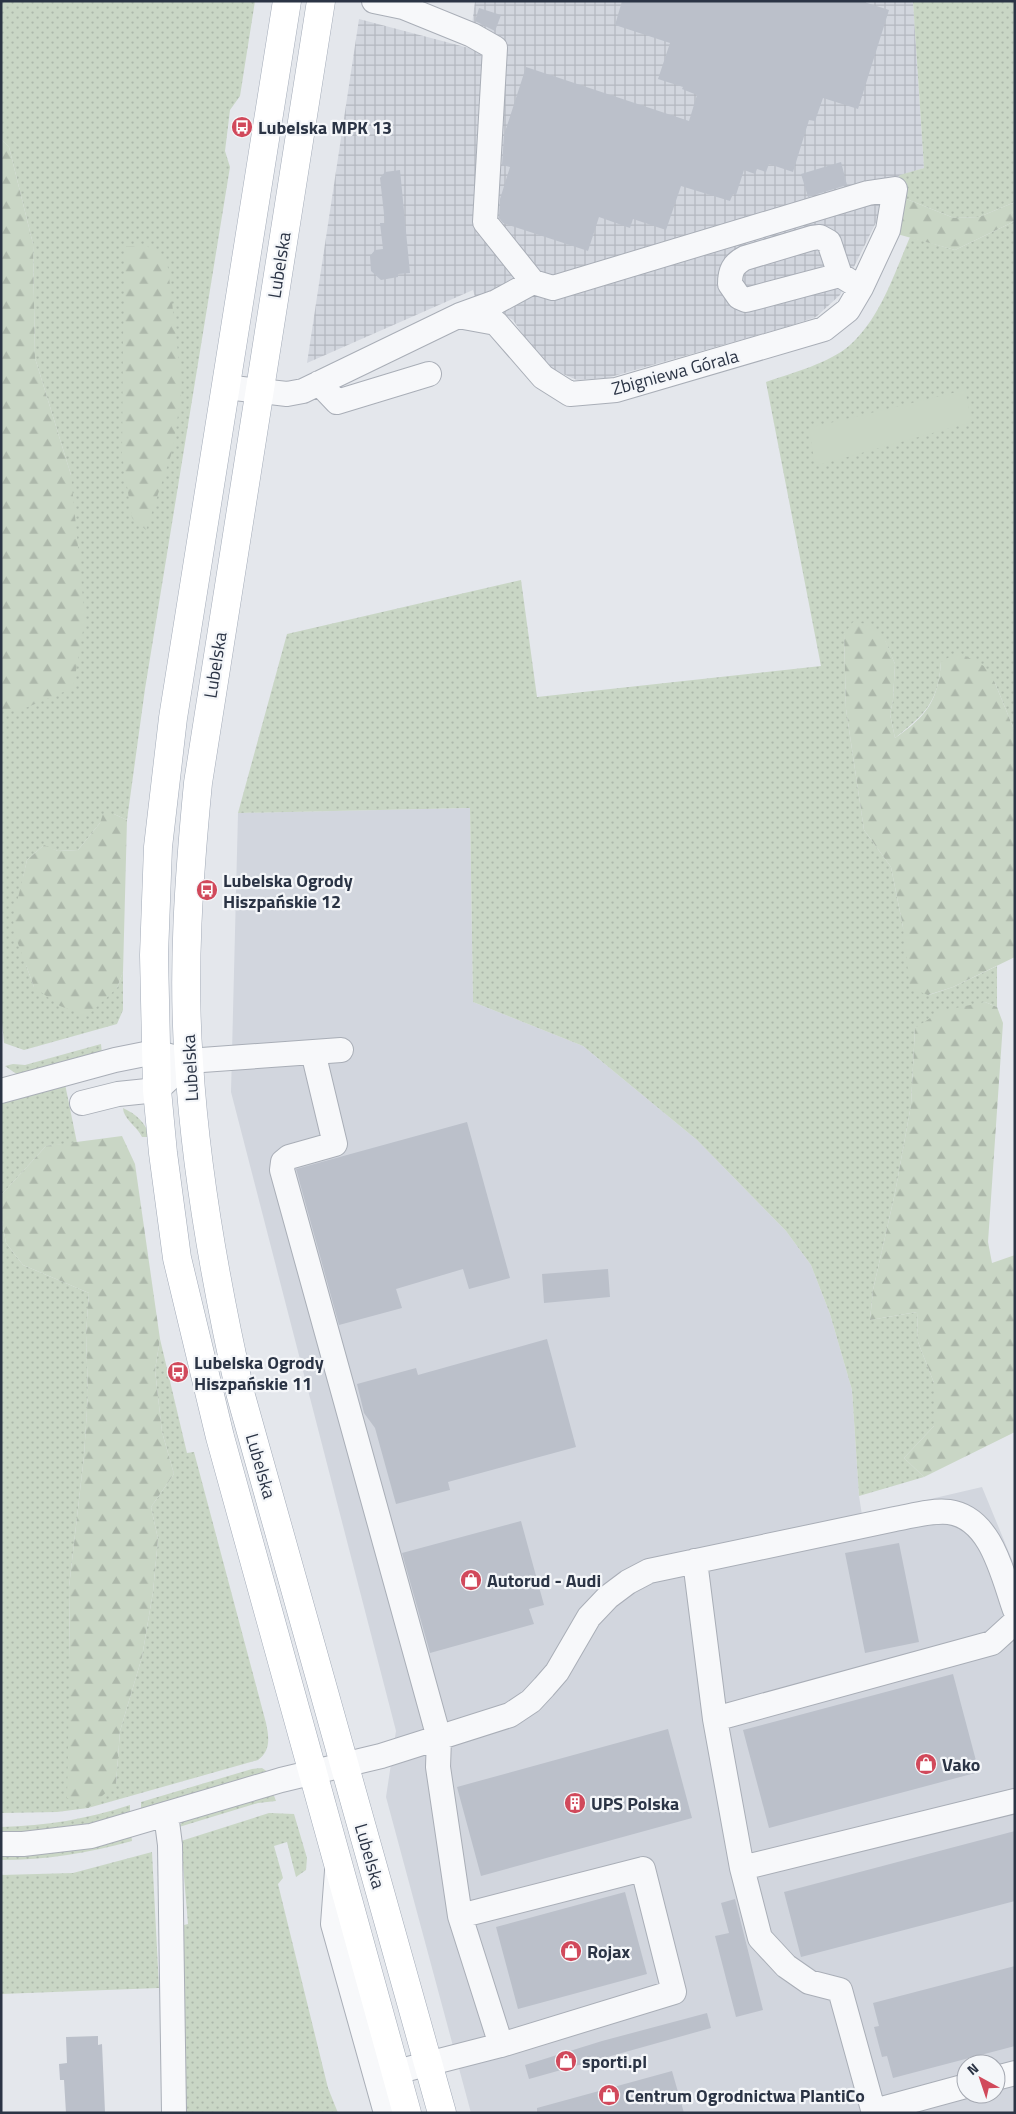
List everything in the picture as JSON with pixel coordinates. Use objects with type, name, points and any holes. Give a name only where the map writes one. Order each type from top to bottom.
[{"type":"main road","name":"Lubelska","points":[[287,1],[173,718],[164,788],[158,847],[154,955],[157,1090],[177,1258],[187,1304],[222,1447],[407,2113]]},
{"type":"main road","name":"Lubelska","points":[[321,1],[198,783],[188,903],[186,956],[188,1061],[199,1173],[214,1270],[241,1396],[442,2113]]},
{"type":"main road","points":[[222,1447],[233,1451],[240,1450],[246,1447],[253,1437]]},
{"type":"street","points":[[225,387],[286,394],[303,391],[458,316],[496,302],[533,282],[485,222],[496,48],[404,4],[374,1]]},
{"type":"street","name":"Zbigniewa Górala","points":[[458,316],[496,323],[543,377],[570,394],[616,390],[824,330],[848,310],[861,288],[888,230],[895,189],[868,192],[553,288],[533,282]]},
{"type":"street","points":[[840,275],[861,288]]},
{"type":"street","points":[[319,383],[337,402],[430,374]]},
{"type":"street","points":[[2,1090],[115,1060],[155,1052],[188,1061],[341,1050]]},
{"type":"street","points":[[314,1052],[335,1144],[289,1157],[283,1162],[282,1170],[439,1738],[438,1767],[460,1916],[501,2044]]},
{"type":"street","points":[[82,1104],[118,1094],[157,1090],[188,1061]]},
{"type":"street","points":[[1,1844],[23,1844],[91,1836],[312,1771],[344,1765],[439,1738],[510,1715],[530,1701],[556,1672],[589,1617],[608,1597],[628,1582],[648,1571],[895,1519],[932,1512],[949,1512],[964,1517],[989,1542],[1015,1610]]},
{"type":"street","points":[[695,1562],[715,1720],[742,1868],[760,1938],[786,1966],[809,1982],[840,1990],[874,2112],[956,2089]]},
{"type":"street","points":[[715,1720],[992,1643],[1015,1622]]},
{"type":"street","points":[[742,1868],[1015,1801]]},
{"type":"street","points":[[166,1814],[170,1845],[174,2113]]},
{"type":"street","points":[[337,1862],[333,1924],[386,2113]]},
{"type":"street","points":[[396,2072],[501,2044],[674,1992],[643,1869],[460,1916]]},
{"type":"shaded area","points":[[475,1],[913,1],[924,168],[899,176],[840,295],[816,317],[789,326],[607,378],[577,380],[549,368],[534,351],[513,320],[493,309],[488,293],[475,297],[473,290],[307,363],[359,19],[469,48]]},
{"type":"shaded area","points":[[470,808],[473,1002],[583,1046],[697,1140],[786,1231],[811,1265],[830,1314],[852,1390],[862,1515],[982,1487],[1015,1567],[1015,2113],[471,2113],[386,1797],[396,1731],[231,1092],[238,813]]},
{"type":"green space","points":[[1,1],[255,1],[240,96],[230,110],[225,151],[230,167],[145,689],[127,820],[114,814],[100,823],[78,850],[58,851],[43,846],[27,860],[23,878],[26,965],[34,987],[117,988],[123,972],[123,1010],[117,1024],[24,1050],[4,1043],[1,1012],[1,709],[23,709],[71,475],[35,358],[33,244],[9,147],[1,139]]},
{"type":"green space","points":[[913,1],[1015,1],[1015,202],[979,217],[954,218],[904,198],[896,182],[900,175],[924,168]]},
{"type":"green space","points":[[1,139],[9,147],[33,244],[35,358],[71,475],[85,619],[73,688],[23,709],[1,709]]},
{"type":"green space","points":[[904,198],[954,218],[979,217],[1015,202],[1015,221],[955,250],[897,234]]},
{"type":"green space","points":[[1015,221],[1015,732],[995,683],[941,662],[937,688],[928,706],[915,721],[895,738],[890,714],[893,700],[895,664],[885,641],[866,624],[844,634],[846,709],[864,830],[891,867],[903,927],[929,995],[953,987],[997,966],[997,1007],[985,1002],[915,1028],[911,1105],[895,1193],[873,1290],[870,1320],[917,1312],[918,1342],[934,1383],[934,1426],[904,1458],[924,1477],[859,1496],[852,1390],[830,1314],[811,1265],[786,1231],[697,1140],[583,1046],[473,1002],[470,808],[238,813],[287,634],[521,580],[537,697],[821,666],[766,382],[832,357],[850,345],[861,334],[886,294],[910,237],[955,250]]},
{"type":"green space","points":[[126,246],[147,246],[167,260],[182,387],[173,449],[146,530],[132,518],[122,454]]},
{"type":"green space","points":[[965,390],[972,422],[815,466],[809,428]]},
{"type":"green space","points":[[853,622],[867,624],[885,640],[895,664],[893,700],[890,714],[895,738],[923,715],[934,697],[941,662],[958,652],[984,666],[995,683],[1015,732],[1015,957],[953,987],[928,995],[910,988],[903,927],[891,867],[864,830],[846,709],[844,634]]},
{"type":"green space","points":[[103,814],[114,814],[127,820],[123,972],[117,988],[87,1016],[60,1006],[34,987],[16,938],[13,919],[27,860],[44,845],[58,851],[78,850],[100,823]]},
{"type":"green space","points":[[985,1002],[997,1007],[1003,1023],[988,1242],[992,1263],[1015,1255],[1015,1432],[924,1477],[904,1458],[934,1426],[934,1383],[918,1342],[917,1312],[870,1320],[873,1290],[895,1193],[911,1105],[915,1028],[941,1011]]},
{"type":"green space","points":[[101,1044],[102,1054],[18,1075],[5,1066],[13,1064],[25,1065]]},
{"type":"green space","points":[[65,1084],[77,1143],[46,1146],[2,1194],[1,1210],[1,1102]]},
{"type":"green space","points":[[123,1108],[140,1120],[146,1127],[150,1137],[142,1137],[128,1120]]},
{"type":"green space","points":[[122,1136],[135,1164],[160,1339],[155,1370],[162,1432],[174,1474],[151,1507],[158,1539],[153,1592],[142,1657],[120,1731],[116,1784],[88,1808],[67,1798],[70,1661],[69,1587],[84,1456],[88,1394],[86,1334],[89,1293],[23,1265],[6,1243],[1,1215],[2,1194],[46,1146]]},
{"type":"green space","points":[[1,1215],[6,1243],[23,1265],[89,1293],[86,1334],[88,1394],[84,1456],[69,1587],[70,1661],[116,1784],[120,1731],[142,1657],[153,1592],[158,1539],[151,1507],[174,1474],[162,1432],[155,1370],[160,1339],[187,1453],[194,1452],[266,1723],[267,1748],[258,1760],[88,1808],[57,1812],[1,1813]]},
{"type":"green space","points":[[262,1768],[268,1772],[141,1811],[141,1802],[252,1769]]},
{"type":"green space","points":[[273,1793],[276,1801],[258,1803],[179,1827],[183,1820]]},
{"type":"green space","points":[[130,1805],[130,1814],[87,1826],[1,1835],[1,1827],[66,1821]]},
{"type":"green space","points":[[269,1813],[294,1814],[307,1858],[306,1870],[296,1877],[287,1842],[274,1846],[283,1878],[278,1884],[328,2088],[338,2113],[180,2113],[180,1926],[188,1924],[181,1841]]},
{"type":"green space","points":[[131,1833],[132,1841],[100,1849],[51,1857],[1,1860],[1,1853]]},
{"type":"green space","points":[[152,1852],[159,1988],[1,1994],[1,1875],[73,1873]]},
{"type":"building","points":[[622,1],[861,1],[889,10],[858,109],[823,98],[815,121],[809,120],[793,172],[769,164],[766,172],[757,169],[755,174],[744,170],[736,195],[733,194],[730,201],[681,186],[666,230],[633,219],[630,228],[599,217],[588,251],[503,223],[499,218],[500,199],[510,167],[502,165],[504,135],[526,67],[689,121],[697,95],[682,89],[683,87],[658,79],[670,43],[615,25]]},
{"type":"building","points":[[479,8],[501,15],[495,31],[475,21]]},
{"type":"building","points":[[841,162],[847,185],[808,197],[801,174]]},
{"type":"building","points":[[400,170],[410,273],[398,274],[398,277],[381,280],[371,271],[370,256],[375,250],[383,249],[380,223],[385,223],[380,178],[385,172]]},
{"type":"building","points":[[467,1122],[510,1278],[469,1289],[463,1269],[396,1289],[402,1308],[339,1325],[296,1169]]},
{"type":"building","points":[[608,1269],[610,1297],[544,1303],[542,1274]]},
{"type":"building","points":[[547,1339],[576,1447],[448,1482],[450,1490],[396,1504],[375,1428],[364,1413],[357,1384],[416,1368],[418,1375]]},
{"type":"building","name":"Autorud - Audi","points":[[521,1521],[544,1605],[529,1609],[534,1624],[430,1653],[402,1553]]},
{"type":"building","points":[[899,1543],[919,1642],[865,1653],[845,1553]]},
{"type":"building","points":[[953,1674],[979,1772],[769,1828],[743,1730]]},
{"type":"building","name":"UPS Polska","points":[[668,1729],[692,1818],[481,1876],[457,1787]]},
{"type":"building","points":[[1015,1831],[1015,1901],[801,1957],[784,1892]]},
{"type":"building","name":"Rojax","points":[[625,1892],[647,1974],[518,2009],[496,1927]]},
{"type":"building","points":[[735,1899],[763,2010],[736,2017],[715,1936],[729,1933],[721,1903]]},
{"type":"building","points":[[1015,1966],[1015,2046],[984,2054],[956,2054],[956,2061],[893,2078],[887,2056],[882,2057],[874,2027],[879,2026],[873,2003]]},
{"type":"building","points":[[707,2013],[711,2028],[529,2079],[525,2065],[602,2041]]},
{"type":"building","points":[[98,2036],[98,2045],[102,2044],[105,2112],[66,2113],[64,2080],[60,2080],[59,2064],[67,2063],[66,2037]]},
{"type":"building","points":[[672,2071],[684,2113],[537,2113],[537,2108]]},
{"type":"place","name":"Lubelska MPK 13","points":[[242,127]]},
{"type":"place","name":"Lubelska Ogrody Hiszpańskie 12","points":[[207,890]]},
{"type":"place","name":"Lubelska Ogrody Hiszpańskie 11","points":[[178,1372]]},
{"type":"place","name":"Autorud - Audi","points":[[471,1580]]},
{"type":"place","name":"Vako","points":[[926,1764]]},
{"type":"place","name":"UPS Polska","points":[[575,1803]]},
{"type":"place","name":"Rojax","points":[[571,1951]]},
{"type":"place","name":"sporti.pl","points":[[566,2061]]},
{"type":"place","name":"Centrum Ogrodnictwa PlantiCo","points":[[609,2095]]}]
